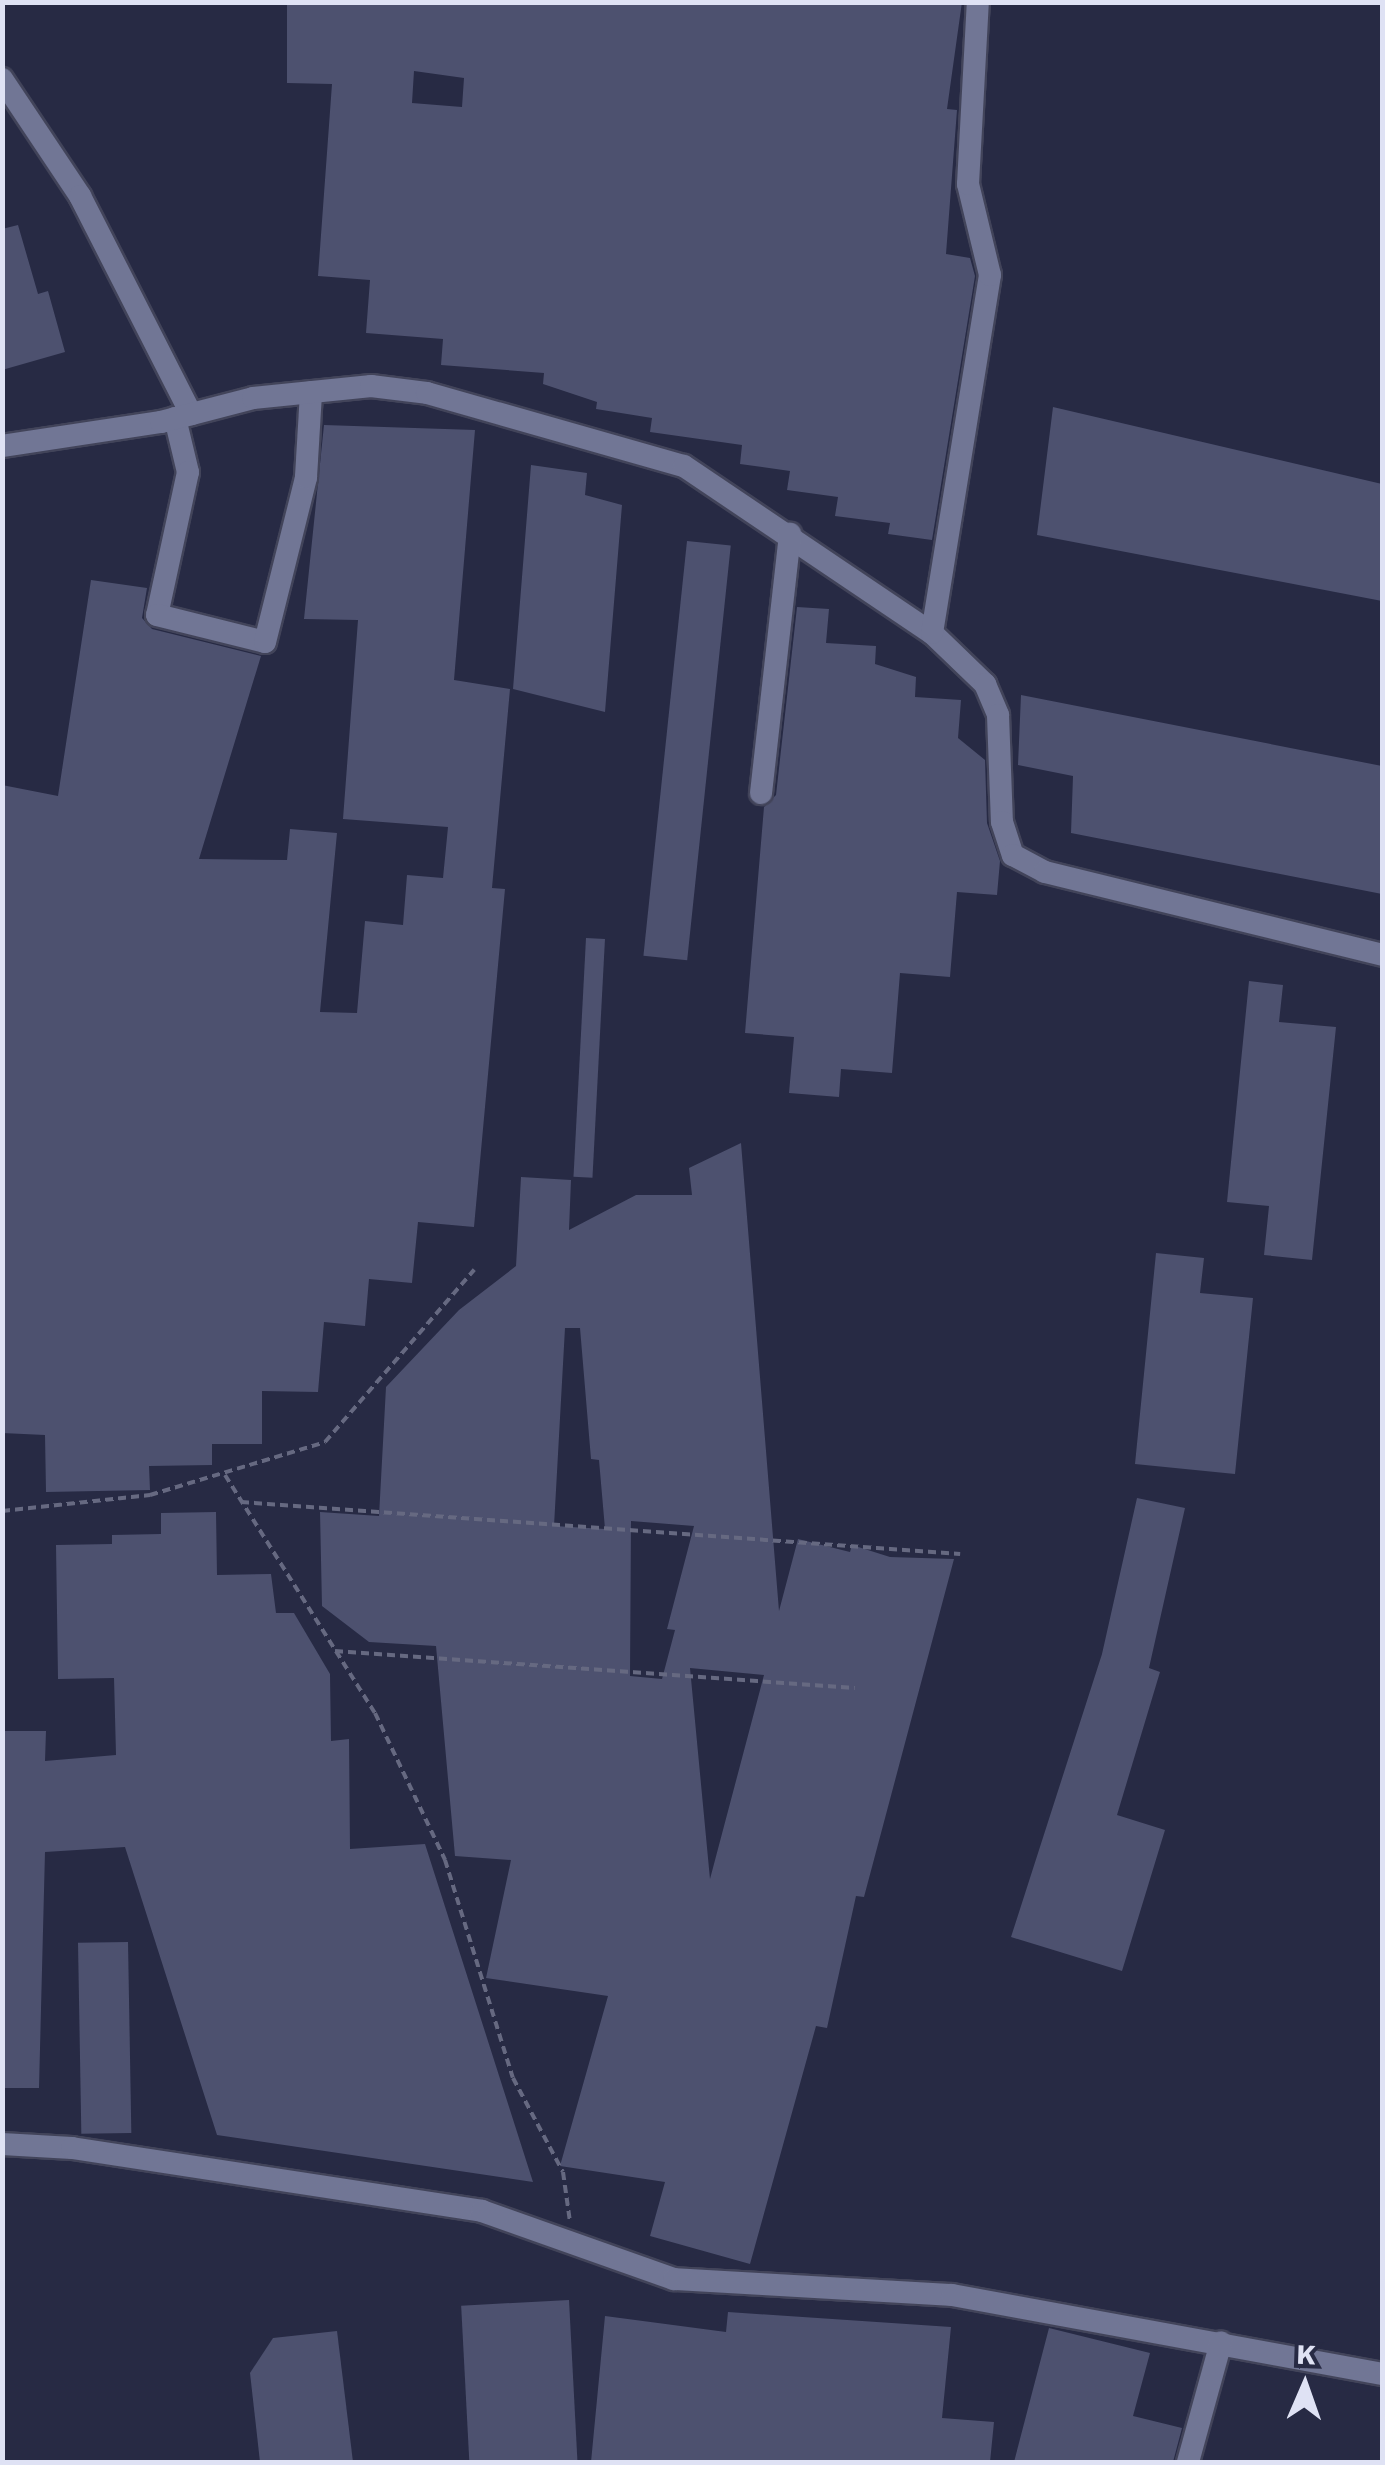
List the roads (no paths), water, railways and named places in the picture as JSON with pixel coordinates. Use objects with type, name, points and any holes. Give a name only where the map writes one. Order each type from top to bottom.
[{"type":"street","points":[[932,633],[990,276],[968,184],[978,2]]},
{"type":"street","points":[[2,79],[80,196],[183,416],[188,472],[157,615],[264,642],[306,476],[312,392]]},
{"type":"street","points":[[2,446],[312,392],[371,386],[427,393],[598,437],[684,466],[932,633],[985,684],[998,714],[1002,822],[1013,856],[1045,872],[1382,955]]},
{"type":"street","points":[[761,794],[790,534]]},
{"type":"street","points":[[2,2144],[72,2148],[482,2210],[674,2279],[952,2295],[1382,2374]]},
{"type":"street","points":[[1188,2462],[1221,2342]]}]
